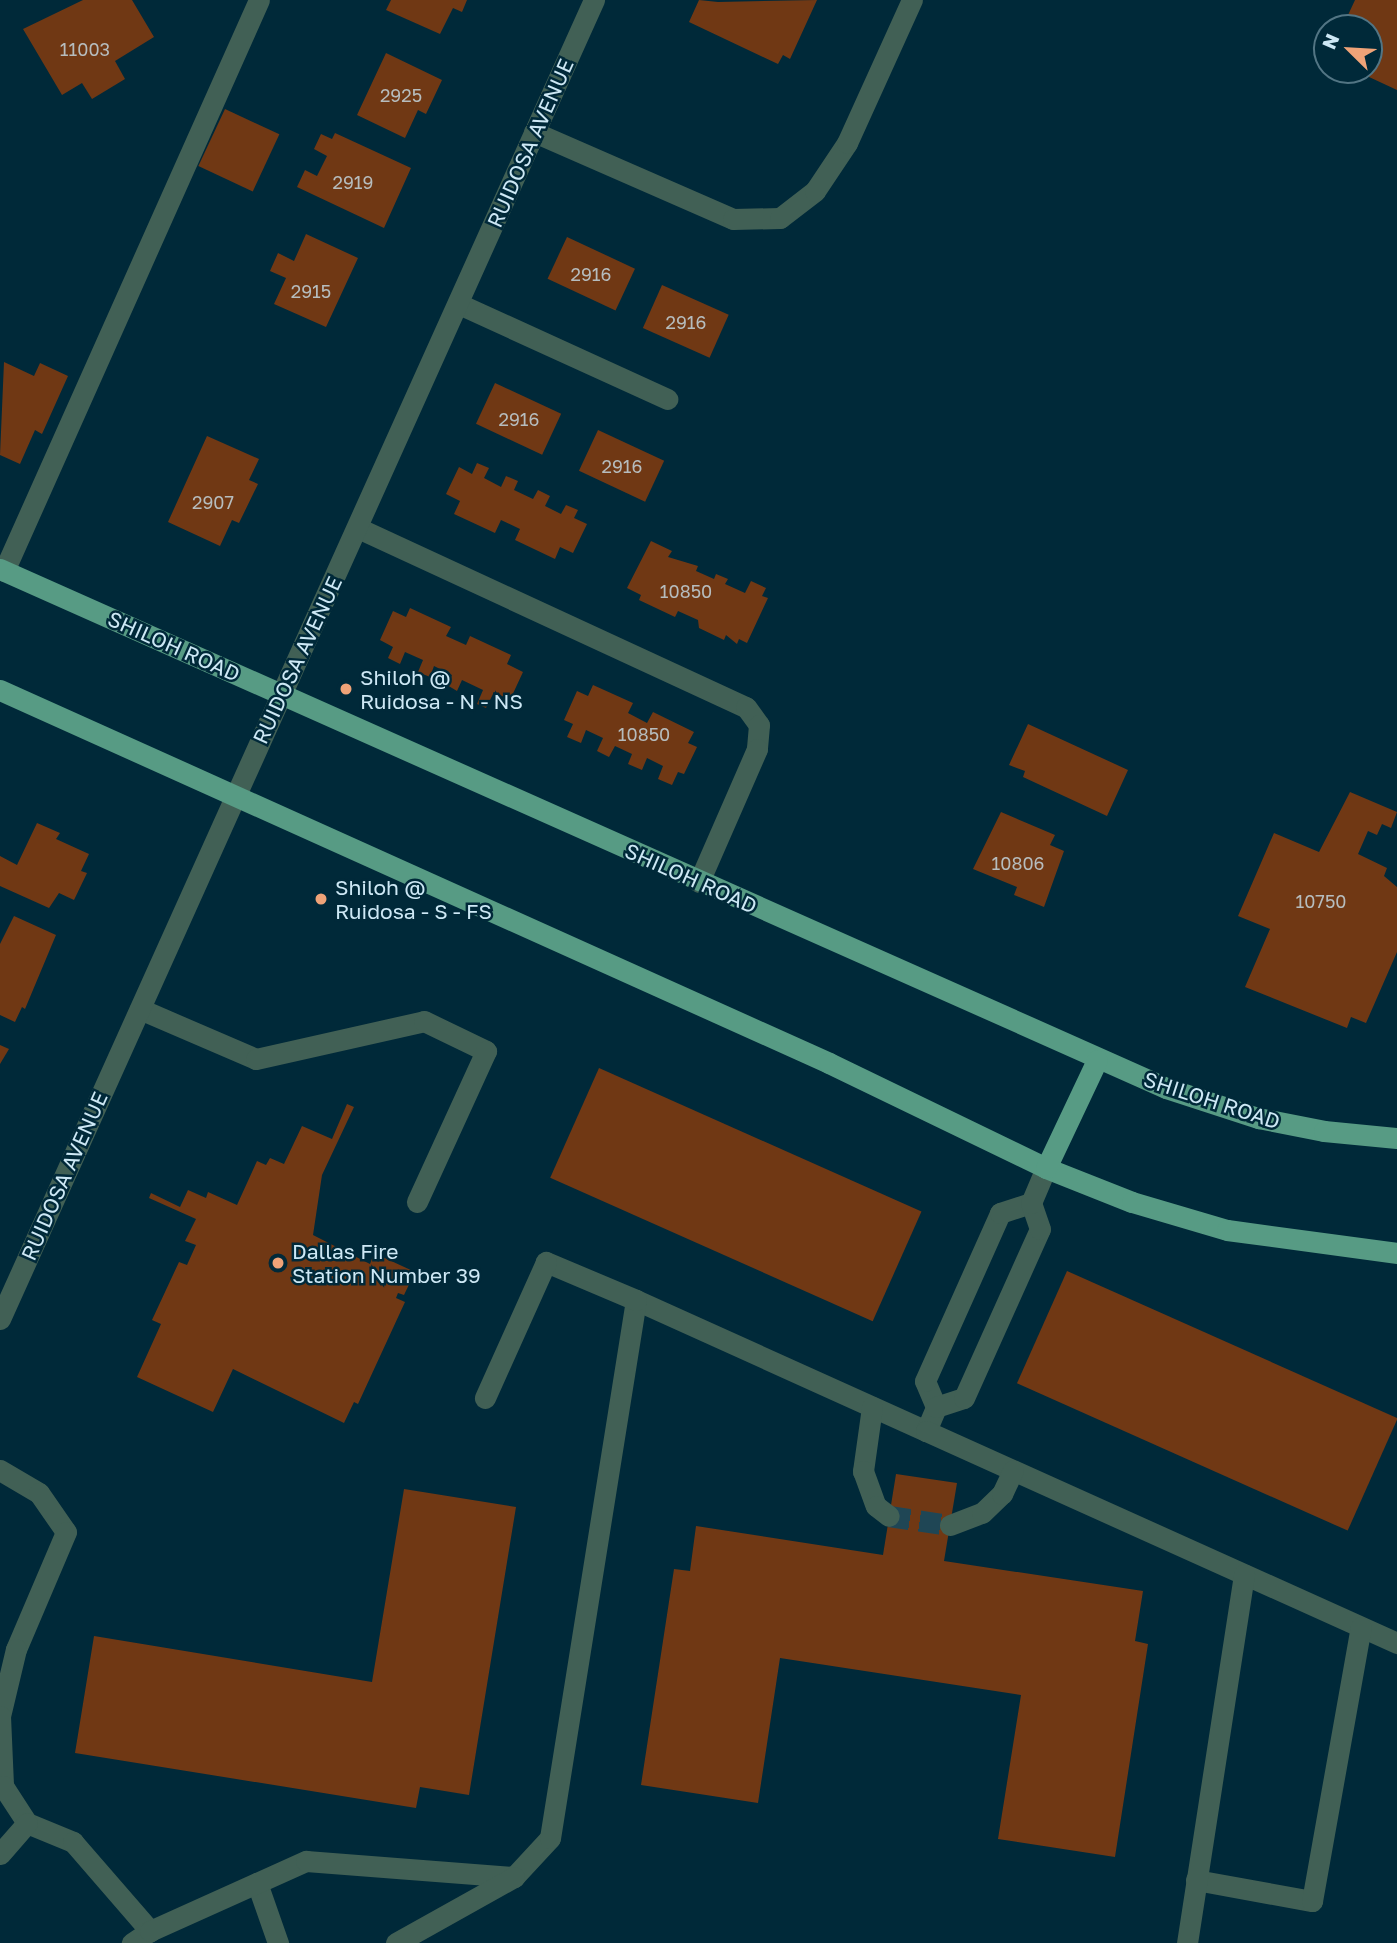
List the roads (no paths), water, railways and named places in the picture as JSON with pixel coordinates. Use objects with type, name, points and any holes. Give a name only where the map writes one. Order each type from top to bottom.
[{"type":"main road","name":"SHILOH ROAD","points":[[2,570],[1097,1060],[1258,1118],[1324,1131],[1397,1138]]},
{"type":"main road","points":[[0,690],[829,1063],[1046,1168],[1132,1202],[1227,1230],[1397,1253]]},
{"type":"main road","points":[[1046,1168],[1097,1060]]},
{"type":"street","points":[[2,570],[259,0]]},
{"type":"street","name":"RUIDOSA AVENUE","points":[[0,1319],[594,0]]},
{"type":"street","points":[[534,132],[733,219],[780,218],[815,191],[847,142],[912,0]]},
{"type":"street","points":[[459,304],[667,399]]},
{"type":"street","points":[[358,528],[746,707],[759,725],[757,749],[699,882]]},
{"type":"street","points":[[140,1009],[256,1059],[424,1021],[486,1051],[417,1202]]},
{"type":"street","points":[[936,1406],[964,1398],[1040,1229],[1031,1203],[1046,1168]]},
{"type":"street","points":[[926,1431],[936,1406],[925,1381],[1000,1213],[1031,1203]]},
{"type":"street","points":[[485,1398],[546,1262],[1397,1643]]},
{"type":"street","points":[[396,1943],[514,1877],[550,1838],[636,1300]]},
{"type":"street","points":[[872,1407],[863,1471],[876,1506],[890,1516]]},
{"type":"street","points":[[0,1470],[39,1493],[66,1532],[16,1649],[0,1716],[3,1786],[27,1823],[73,1842],[150,1931]]},
{"type":"street","points":[[950,1525],[982,1513],[1002,1494],[1013,1470]]},
{"type":"street","points":[[1187,1943],[1244,1574]]},
{"type":"street","points":[[1196,1880],[1312,1901],[1361,1627]]},
{"type":"street","points":[[0,1854],[27,1823]]},
{"type":"street","points":[[132,1943],[150,1931],[306,1861],[514,1877]]},
{"type":"street","points":[[257,1883],[278,1943]]},
{"type":"tunnel","points":[[889,1516],[950,1525]]},
{"type":"place","name":"Shiloh @ Ruidosa - N - NS","points":[[346,689]]},
{"type":"place","name":"Shiloh @ Ruidosa - S - FS","points":[[321,899]]},
{"type":"place","name":"Dallas Fire Station Number 39","points":[[278,1263]]}]
